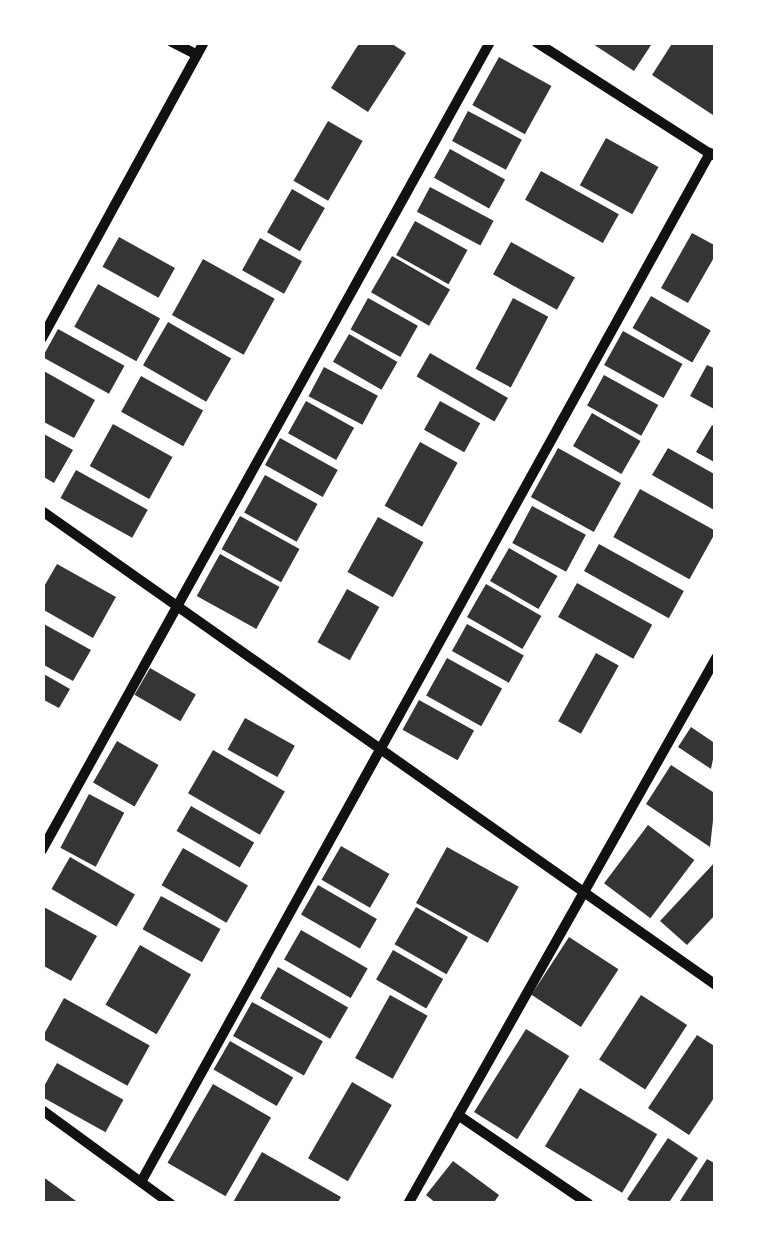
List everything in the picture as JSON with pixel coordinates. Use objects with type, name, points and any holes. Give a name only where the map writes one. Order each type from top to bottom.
[{"type":"street","points":[[172,42],[197,55]]},
{"type":"street","points":[[42,338],[204,42]]},
{"type":"street","points":[[42,850],[490,42]]},
{"type":"street","points":[[141,1182],[713,155],[536,42]]},
{"type":"street","points":[[42,510],[716,985]]},
{"type":"street","points":[[408,1204],[584,892],[712,676],[716,658]]},
{"type":"street","points":[[42,1110],[170,1204]]},
{"type":"street","points":[[458,1115],[590,1204]]},
{"type":"building","points":[[360,42],[389,42],[406,53],[368,112],[331,88]]},
{"type":"building","points":[[590,42],[653,42],[634,71]]},
{"type":"building","points":[[673,42],[716,42],[716,117],[652,75]]},
{"type":"building","points":[[499,57],[551,86],[525,134],[472,105]]},
{"type":"building","points":[[468,111],[522,140],[506,170],[452,141]]},
{"type":"building","points":[[328,121],[363,141],[328,201],[294,181]]},
{"type":"building","points":[[606,138],[658,167],[632,214],[580,185]]},
{"type":"building","points":[[450,149],[505,180],[489,208],[434,178]]},
{"type":"building","points":[[541,171],[619,214],[603,243],[525,200]]},
{"type":"building","points":[[430,187],[494,221],[480,246],[417,212]]},
{"type":"building","points":[[292,189],[325,208],[300,251],[267,232]]},
{"type":"building","points":[[415,221],[467,250],[449,284],[396,255]]},
{"type":"building","points":[[692,233],[716,246],[716,254],[688,303],[661,288]]},
{"type":"building","points":[[119,237],[175,268],[158,298],[103,267]]},
{"type":"building","points":[[260,238],[302,261],[284,294],[242,270]]},
{"type":"building","points":[[511,242],[575,277],[557,310],[493,274]]},
{"type":"building","points":[[392,256],[450,290],[429,326],[371,292]]},
{"type":"building","points":[[203,259],[275,299],[244,355],[172,315]]},
{"type":"building","points":[[98,284],[160,318],[136,361],[74,327]]},
{"type":"building","points":[[651,296],[711,330],[692,363],[632,328]]},
{"type":"building","points":[[368,298],[418,326],[400,357],[351,329]]},
{"type":"building","points":[[513,298],[548,317],[511,387],[475,369]]},
{"type":"building","points":[[168,322],[231,358],[206,402],[143,365]]},
{"type":"building","points":[[58,329],[124,366],[109,394],[42,357]]},
{"type":"building","points":[[623,331],[682,364],[664,398],[604,365]]},
{"type":"building","points":[[349,334],[397,362],[381,390],[333,362]]},
{"type":"building","points":[[430,353],[508,398],[494,421],[416,376]]},
{"type":"building","points":[[707,365],[716,369],[716,410],[690,396]]},
{"type":"building","points":[[324,367],[378,396],[362,425],[309,396]]},
{"type":"building","points":[[42,370],[95,400],[74,438],[42,421]]},
{"type":"building","points":[[604,375],[658,405],[641,436],[587,406]]},
{"type":"building","points":[[141,376],[203,410],[183,446],[121,412]]},
{"type":"building","points":[[306,401],[354,428],[336,460],[288,433]]},
{"type":"building","points":[[440,401],[480,423],[464,452],[424,430]]},
{"type":"building","points":[[592,413],[640,441],[621,474],[573,446]]},
{"type":"building","points":[[113,424],[172,457],[149,499],[90,466]]},
{"type":"building","points":[[712,425],[716,427],[716,463],[696,452]]},
{"type":"building","points":[[42,433],[73,450],[54,483],[42,476]]},
{"type":"building","points":[[280,438],[338,470],[323,497],[265,465]]},
{"type":"building","points":[[420,442],[458,463],[422,527],[385,506]]},
{"type":"building","points":[[558,448],[621,483],[594,532],[531,497]]},
{"type":"building","points":[[668,448],[716,475],[716,511],[652,475]]},
{"type":"building","points":[[76,470],[148,510],[132,538],[60,498]]},
{"type":"building","points":[[265,475],[317,504],[297,542],[244,513]]},
{"type":"building","points":[[640,489],[716,531],[689,579],[613,537]]},
{"type":"building","points":[[532,506],[586,535],[566,572],[512,543]]},
{"type":"building","points":[[240,516],[299,549],[281,582],[222,549]]},
{"type":"building","points":[[378,517],[423,542],[393,597],[347,572]]},
{"type":"building","points":[[599,544],[684,591],[669,618],[584,571]]},
{"type":"building","points":[[509,548],[557,576],[538,609],[490,581]]},
{"type":"building","points":[[220,554],[279,587],[256,629],[197,596]]},
{"type":"building","points":[[57,564],[116,597],[93,638],[42,609],[42,590]]},
{"type":"building","points":[[577,583],[652,625],[633,659],[558,617]]},
{"type":"building","points":[[486,584],[541,616],[522,649],[467,617]]},
{"type":"building","points":[[347,589],[379,607],[350,660],[317,642]]},
{"type":"building","points":[[42,623],[91,650],[73,681],[42,664]]},
{"type":"building","points":[[467,624],[524,656],[509,683],[452,651]]},
{"type":"building","points":[[596,653],[619,666],[581,734],[558,721]]},
{"type":"building","points":[[447,658],[502,689],[481,726],[426,696]]},
{"type":"building","points":[[150,668],[196,694],[180,721],[134,695]]},
{"type":"building","points":[[42,673],[70,689],[59,708],[42,699]]},
{"type":"building","points":[[419,700],[474,731],[458,760],[403,730]]},
{"type":"building","points":[[245,718],[295,746],[277,777],[228,749]]},
{"type":"building","points":[[691,727],[716,744],[711,769],[678,747]]},
{"type":"building","points":[[117,741],[159,765],[135,807],[93,783]]},
{"type":"building","points":[[213,750],[285,792],[260,835],[188,793]]},
{"type":"building","points":[[671,765],[716,794],[710,847],[646,804]]},
{"type":"building","points":[[89,794],[124,813],[96,867],[60,848]]},
{"type":"building","points":[[191,806],[254,842],[240,868],[176,831]]},
{"type":"building","points":[[648,825],[694,860],[650,918],[604,883]]},
{"type":"building","points":[[341,846],[389,874],[370,908],[322,880]]},
{"type":"building","points":[[447,847],[519,887],[488,943],[416,903]]},
{"type":"building","points":[[183,848],[248,886],[226,923],[162,885]]},
{"type":"building","points":[[70,857],[135,894],[116,927],[52,889]]},
{"type":"building","points":[[716,861],[716,914],[687,945],[660,921]]},
{"type":"building","points":[[318,885],[377,919],[360,948],[301,914]]},
{"type":"building","points":[[161,896],[220,929],[202,962],[143,929]]},
{"type":"building","points":[[42,906],[97,936],[71,981],[42,965]]},
{"type":"building","points":[[416,907],[468,937],[446,974],[394,944]]},
{"type":"building","points":[[301,930],[368,968],[351,998],[284,959]]},
{"type":"building","points":[[569,937],[618,969],[581,1027],[531,995]]},
{"type":"building","points":[[140,945],[191,974],[157,1034],[106,1005]]},
{"type":"building","points":[[393,950],[443,979],[426,1008],[376,979]]},
{"type":"building","points":[[278,967],[348,1008],[330,1039],[260,998]]},
{"type":"building","points":[[390,995],[428,1016],[393,1079],[355,1058]]},
{"type":"building","points":[[641,995],[687,1025],[645,1090],[599,1060]]},
{"type":"building","points":[[64,998],[150,1046],[127,1086],[42,1038]]},
{"type":"building","points":[[252,1002],[323,1041],[304,1075],[233,1036]]},
{"type":"building","points":[[526,1029],[569,1056],[517,1139],[474,1112]]},
{"type":"building","points":[[697,1035],[716,1047],[716,1095],[689,1135],[648,1108]]},
{"type":"building","points":[[230,1041],[293,1078],[277,1106],[213,1070]]},
{"type":"building","points":[[57,1063],[123,1100],[106,1132],[42,1097]]},
{"type":"building","points":[[352,1082],[392,1105],[348,1181],[308,1158]]},
{"type":"building","points":[[213,1084],[271,1118],[226,1196],[167,1163]]},
{"type":"building","points":[[580,1088],[657,1134],[622,1193],[545,1146]]},
{"type":"building","points":[[668,1138],[698,1158],[668,1204],[634,1204],[627,1199]]},
{"type":"building","points":[[262,1152],[341,1197],[337,1204],[232,1204]]},
{"type":"building","points":[[707,1159],[716,1164],[716,1204],[678,1204]]},
{"type":"building","points":[[453,1161],[499,1195],[493,1204],[437,1204],[426,1195]]},
{"type":"building","points":[[42,1176],[76,1201],[74,1204],[42,1204]]}]
